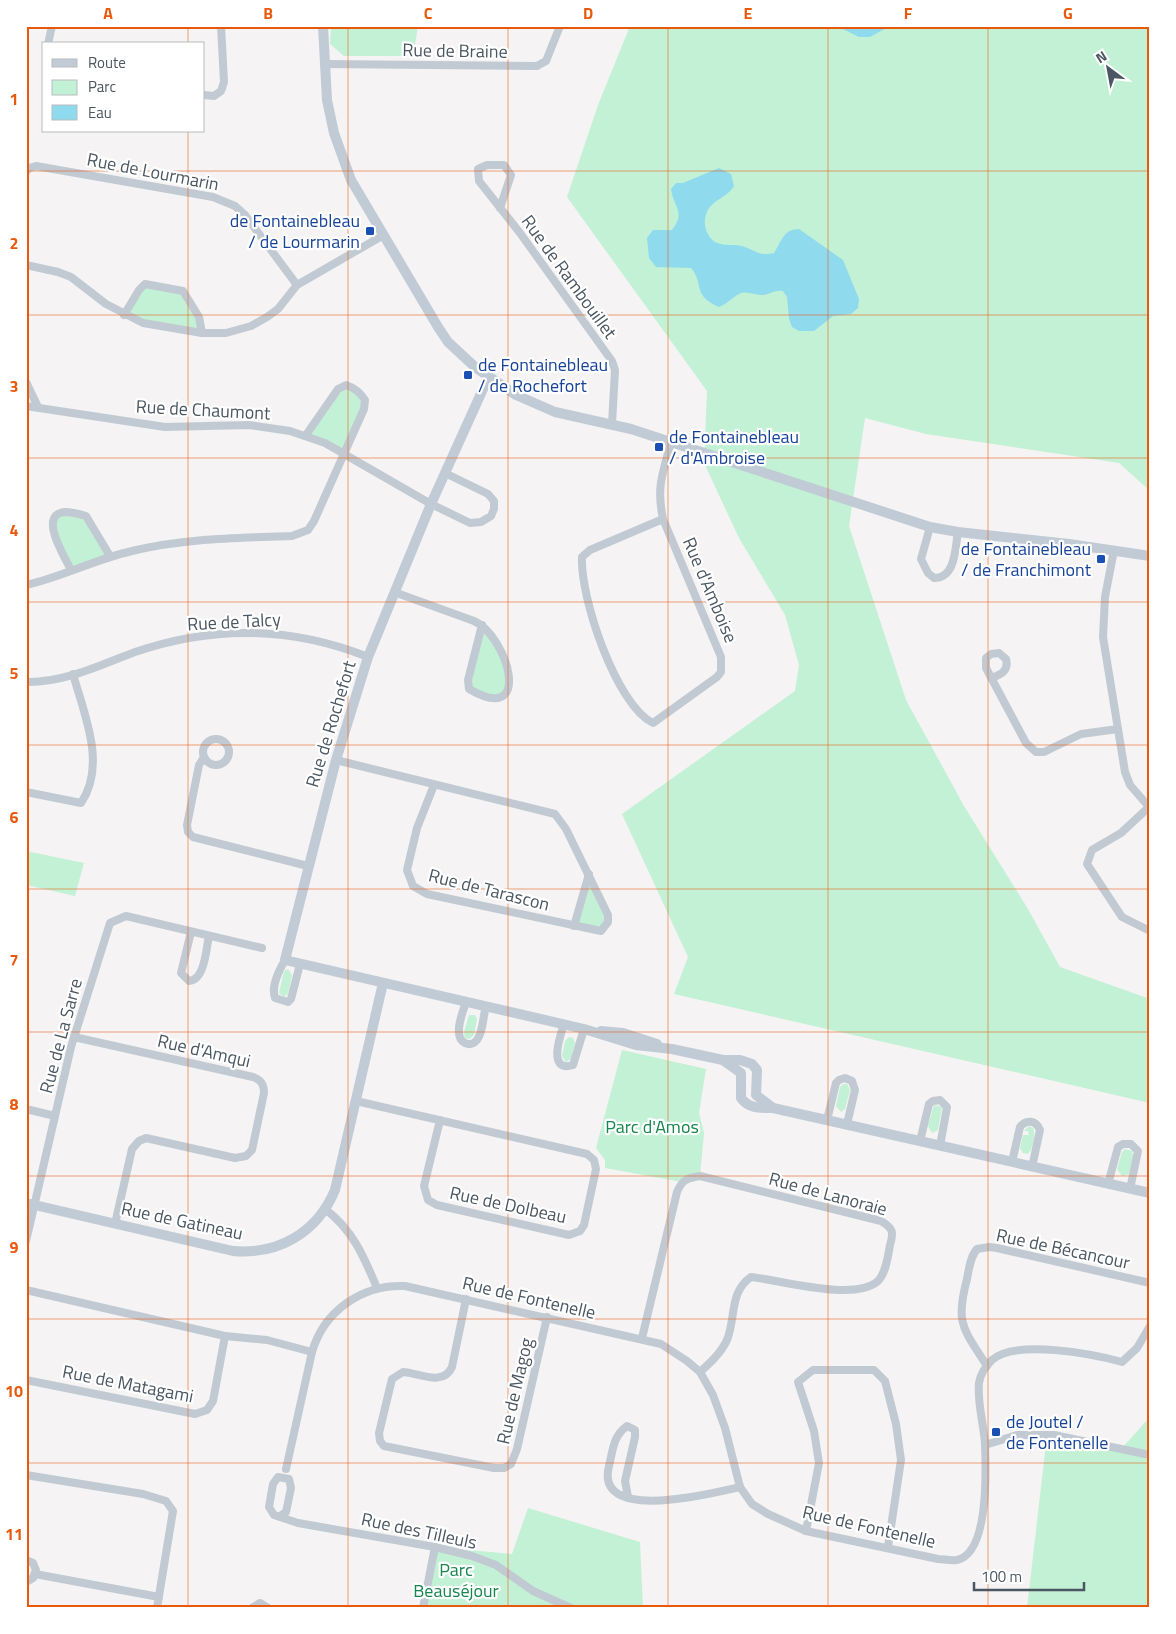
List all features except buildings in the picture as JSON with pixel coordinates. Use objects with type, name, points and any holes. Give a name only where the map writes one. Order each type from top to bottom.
[{"type":"street","points":[[48,42],[52,26]]},
{"type":"street","points":[[205,95],[214,96],[221,90],[224,82],[221,26]]},
{"type":"street","points":[[323,26],[327,100],[340,154],[351,180],[382,236],[448,342],[488,378],[516,395],[555,412],[612,424],[671,442],[930,527],[1150,556]]},
{"type":"street","name":"Rue de Braine","points":[[324,64],[537,66],[546,61],[560,26]]},
{"type":"street","name":"Rue de Rambouillet","points":[[500,208],[511,175],[504,165],[487,165],[478,169],[479,181],[612,361],[615,370],[612,424]]},
{"type":"street","name":"Rue de Lourmarin","points":[[26,172],[29,168],[36,166],[213,197],[226,202],[245,214],[297,285]]},
{"type":"street","points":[[26,265],[71,277],[124,315],[161,328],[202,333],[226,333],[251,326],[278,309],[297,285],[382,236]]},
{"type":"street","points":[[124,315],[139,290],[145,284],[183,291],[199,317],[202,333]]},
{"type":"street","name":"Rue de Rochefort","points":[[285,960],[336,760],[368,658],[431,504],[488,378]]},
{"type":"street","points":[[26,382],[38,407]]},
{"type":"street","points":[[26,585],[110,556],[180,541],[301,534],[314,521],[342,453],[364,409],[365,400],[354,388],[346,385],[338,389],[306,435]]},
{"type":"street","name":"Rue de Chaumont","points":[[26,406],[165,426],[249,425],[306,435],[342,453],[431,504]]},
{"type":"street","name":"Rue d'Amboise","points":[[663,519],[590,550],[582,557],[581,567],[595,629],[608,660],[634,707],[644,718],[653,723],[717,677],[723,666],[721,657],[663,519],[659,500],[659,484],[671,442]]},
{"type":"street","points":[[431,504],[470,524],[482,522],[491,516],[494,509],[494,501],[488,494],[445,472]]},
{"type":"street","points":[[72,570],[53,534],[53,522],[57,515],[64,512],[86,516],[110,556]]},
{"type":"street","points":[[930,527],[921,559],[928,573],[934,578],[946,575],[950,569],[958,532]]},
{"type":"street","points":[[1114,550],[1105,597],[1103,628],[1126,777],[1149,808],[1121,833],[1092,851],[1087,864],[1122,917],[1150,931]]},
{"type":"street","points":[[394,592],[482,625],[498,644],[509,678],[508,689],[504,696],[497,699],[480,696],[468,688],[468,680],[482,625]]},
{"type":"street","name":"Rue de Talcy","points":[[26,682],[56,680],[174,640],[204,635],[246,632],[294,635],[344,648],[368,658]]},
{"type":"street","points":[[26,792],[81,803],[87,795],[91,784],[92,748],[73,674]]},
{"type":"street","points":[[992,678],[1026,743],[1036,752],[1044,752],[1081,734],[1118,729]]},
{"type":"street","points":[[204,757],[200,765],[188,816],[188,832],[193,837],[308,866]]},
{"type":"street","name":"Rue de Tarascon","points":[[336,760],[555,814],[566,829],[608,915],[608,922],[601,932],[427,894],[413,886],[408,870],[418,828],[434,785]]},
{"type":"street","points":[[574,926],[588,874]]},
{"type":"street","name":"Rue de La Sarre","points":[[26,1241],[31,1204],[74,1037],[110,923],[126,916],[262,948]]},
{"type":"street","points":[[190,932],[181,973],[189,981],[195,980],[200,976],[209,936]]},
{"type":"street","points":[[300,964],[292,998],[288,1002],[282,1002],[275,998],[274,994],[279,969],[285,960],[584,1029],[624,1033],[672,1049],[723,1060],[740,1060],[754,1066],[757,1072],[755,1094],[773,1108]]},
{"type":"street","name":"Rue de Gatineau","points":[[31,1204],[218,1248],[252,1251],[273,1248],[292,1240],[309,1228],[325,1209],[338,1179],[384,983]]},
{"type":"street","points":[[466,1002],[459,1034],[461,1040],[467,1044],[472,1044],[477,1039],[486,1006]]},
{"type":"street","points":[[564,1024],[557,1057],[563,1066],[575,1063],[584,1029]]},
{"type":"street","name":"Rue d'Amqui","points":[[74,1037],[253,1077],[261,1081],[264,1086],[252,1150],[243,1157],[235,1158],[146,1138],[136,1144],[115,1224]]},
{"type":"street","points":[[723,1060],[741,1073],[743,1078],[740,1095],[744,1103],[756,1108],[773,1108],[847,1124],[1150,1194]]},
{"type":"street","points":[[827,1120],[836,1083],[839,1080],[848,1079],[852,1081],[855,1088],[847,1124]]},
{"type":"street","points":[[920,1141],[929,1104],[940,1100],[947,1107],[940,1146]]},
{"type":"street","name":"Rue de Dolbeau","points":[[356,1101],[440,1120],[587,1154],[594,1160],[596,1169],[584,1225],[580,1231],[569,1234],[438,1205],[428,1200],[424,1186],[440,1120]]},
{"type":"street","points":[[26,1109],[55,1116]]},
{"type":"street","points":[[1012,1162],[1020,1127],[1026,1122],[1036,1123],[1040,1130],[1032,1167]]},
{"type":"street","points":[[1108,1184],[1117,1150],[1123,1144],[1131,1144],[1138,1149],[1138,1155],[1130,1189]]},
{"type":"street","name":"Rue de Lanoraie","points":[[642,1338],[677,1192],[682,1182],[689,1178],[700,1176],[881,1221],[890,1226],[893,1234],[882,1275],[871,1285],[845,1291],[796,1286],[751,1277],[743,1283],[734,1300],[727,1340],[714,1359],[700,1372]]},
{"type":"street","points":[[325,1209],[343,1225],[358,1244],[377,1288]]},
{"type":"street","name":"Rue de Bécancour","points":[[987,1366],[968,1336],[960,1318],[960,1306],[972,1258],[977,1249],[996,1248],[1150,1283]]},
{"type":"street","name":"Rue de Fontenelle","points":[[286,1469],[316,1338],[332,1315],[355,1298],[377,1288],[405,1286],[642,1338],[661,1344],[687,1360],[700,1372],[713,1396],[725,1428],[740,1487],[752,1504],[768,1514],[806,1531],[948,1560],[958,1560],[972,1550],[979,1532],[985,1498],[985,1445],[979,1382],[987,1366]]},
{"type":"street","points":[[26,1290],[225,1336],[267,1340],[312,1352]]},
{"type":"street","name":"Rue de Magog","points":[[466,1299],[452,1367],[448,1374],[438,1378],[403,1372],[392,1379],[379,1433],[380,1440],[388,1448],[494,1468],[504,1468],[511,1464],[518,1449],[547,1317]]},
{"type":"street","points":[[987,1366],[1003,1354],[1020,1350],[1079,1353],[1122,1362],[1137,1348],[1150,1326]]},
{"type":"street","name":"Rue de Matagami","points":[[26,1380],[195,1414],[202,1413],[213,1401],[225,1336]]},
{"type":"street","points":[[806,1531],[819,1464],[814,1431],[798,1382],[813,1370],[874,1370],[885,1381],[896,1424],[901,1460],[888,1547]]},
{"type":"street","points":[[628,1496],[625,1480],[635,1430],[627,1426],[618,1432],[606,1477],[610,1488],[620,1495],[654,1501],[677,1500],[740,1487]]},
{"type":"street","points":[[985,1445],[1018,1435],[1054,1435],[1150,1455]]},
{"type":"street","points":[[26,1475],[143,1494],[166,1501],[173,1511],[157,1608]]},
{"type":"street","points":[[278,1477],[289,1479],[291,1488],[286,1512],[280,1516],[274,1514],[269,1507],[273,1484],[278,1477]]},
{"type":"street","name":"Rue des Tilleuls","points":[[280,1516],[298,1523],[435,1547],[472,1556],[496,1565],[533,1591],[571,1608]]},
{"type":"street","points":[[424,1608],[435,1547]]},
{"type":"street","points":[[26,1560],[33,1563],[35,1574]]},
{"type":"street","points":[[35,1574],[159,1596]]},
{"type":"street","points":[[26,1582],[35,1574]]},
{"type":"street","points":[[252,1608],[260,1603],[268,1608]]},
{"type":"green space","points":[[331,26],[418,26],[413,56],[344,56],[330,44]]},
{"type":"green space","points":[[630,26],[1150,26],[1150,491],[1119,463],[926,434],[865,418],[849,526],[906,700],[964,806],[1028,909],[1060,967],[1150,999],[1150,1103],[674,994],[688,957],[622,814],[795,691],[799,665],[785,615],[739,538],[704,463],[707,391],[567,197],[598,105]]},
{"type":"green space","points":[[145,284],[183,291],[202,333],[124,315]]},
{"type":"green space","points":[[346,385],[365,400],[342,453],[306,435]]},
{"type":"green space","points":[[57,515],[86,516],[110,556],[71,570],[52,528]]},
{"type":"green space","points":[[482,625],[498,644],[508,689],[497,699],[469,689]]},
{"type":"green space","points":[[26,851],[84,863],[75,896],[26,885]]},
{"type":"green space","points":[[589,874],[608,915],[601,931],[574,926]]},
{"type":"green space","points":[[288,969],[292,975],[288,994],[284,997],[279,993],[284,971]]},
{"type":"green space","points":[[469,1015],[475,1015],[477,1019],[474,1035],[469,1039],[465,1038],[464,1032]]},
{"type":"green space","points":[[569,1037],[573,1038],[575,1043],[571,1059],[566,1062],[562,1056],[565,1041]]},
{"type":"green space","name":"Parc d'Amos","points":[[622,1050],[706,1069],[699,1113],[704,1133],[700,1176],[682,1182],[605,1168],[605,1160],[596,1148]]},
{"type":"green space","points":[[843,1084],[847,1084],[850,1090],[845,1109],[841,1112],[836,1106],[840,1087]]},
{"type":"green space","points":[[935,1105],[942,1107],[938,1130],[932,1133],[928,1126]]},
{"type":"green space","points":[[1029,1126],[1033,1128],[1034,1138],[1033,1145],[1028,1154],[1023,1153],[1020,1148],[1023,1135],[1029,1135],[1028,1131],[1024,1131]]},
{"type":"green space","points":[[1125,1149],[1132,1151],[1133,1156],[1129,1174],[1122,1176],[1117,1169],[1122,1152]]},
{"type":"green space","points":[[1150,1417],[1150,1608],[1027,1608],[1047,1435],[1122,1448]]},
{"type":"green space","name":"Parc Beauséjour","points":[[528,1508],[640,1542],[643,1608],[424,1608],[435,1547],[512,1554]]},
{"type":"water","points":[[818,26],[890,26],[870,37],[859,37],[843,29]]},
{"type":"water","points":[[719,168],[731,174],[734,186],[728,193],[712,204],[707,212],[705,226],[711,239],[720,244],[745,247],[759,253],[770,254],[774,253],[786,233],[799,229],[843,260],[859,299],[858,308],[851,314],[833,316],[814,331],[799,331],[792,327],[789,319],[787,297],[783,291],[763,295],[742,293],[719,307],[710,303],[702,294],[691,268],[656,267],[649,258],[647,238],[653,230],[672,230],[676,224],[679,214],[671,189],[676,183],[683,183]]},
{"type":"place","name":"de Fontainebleau / de Lourmarin","points":[[370,231]]},
{"type":"place","name":"de Fontainebleau / de Rochefort","points":[[468,375]]},
{"type":"place","name":"de Fontainebleau / d'Ambroise","points":[[659,447]]},
{"type":"place","name":"de Fontainebleau / de Franchimont","points":[[1101,559]]},
{"type":"place","name":"de Joutel / de Fontenelle","points":[[996,1432]]}]
